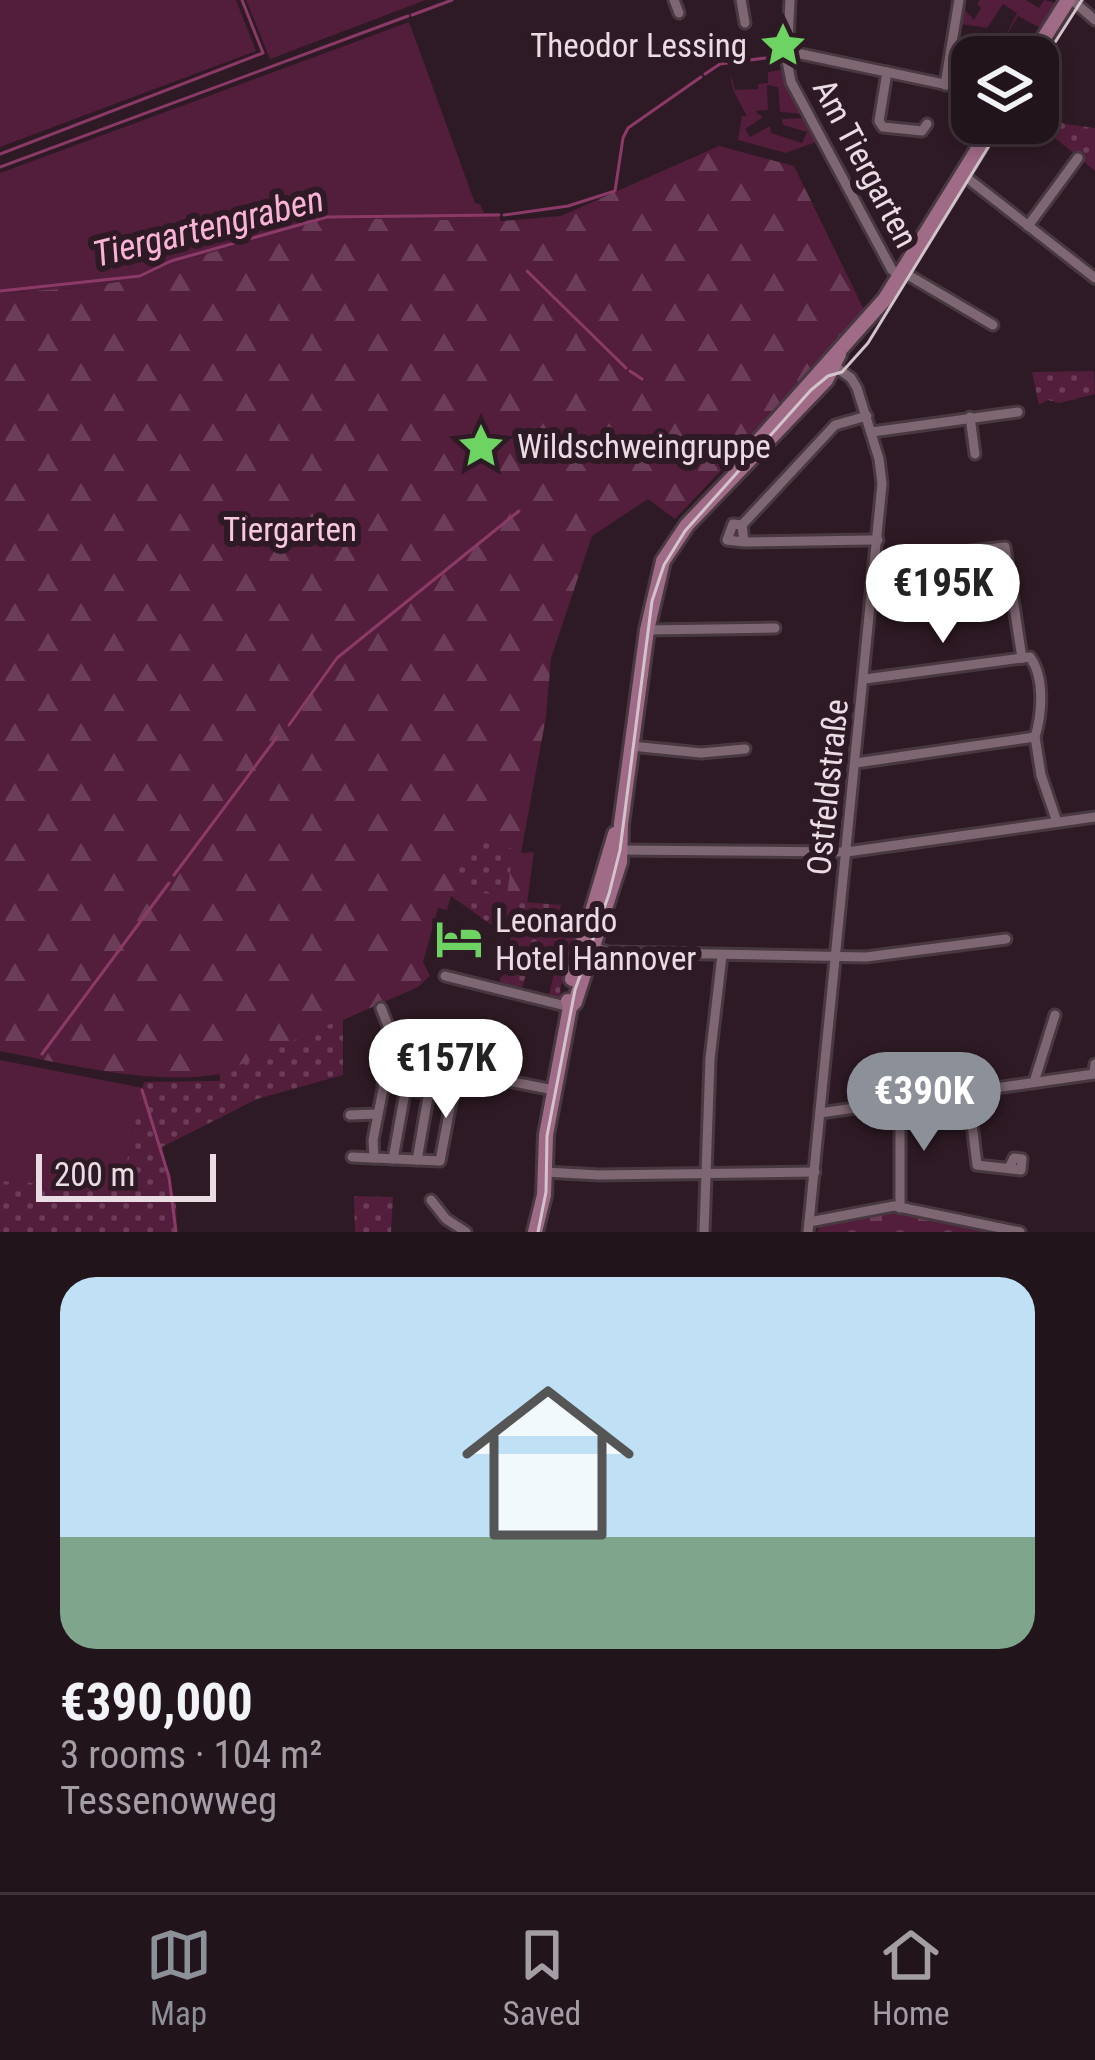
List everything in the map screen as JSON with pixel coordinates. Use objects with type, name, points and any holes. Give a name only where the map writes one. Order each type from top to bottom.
[{"type":"main road","points":[[1046,36],[1070,0]]},
{"type":"main road","points":[[570,1007],[594,947],[617,850],[646,630],[654,584],[668,550],[773,422],[834,361],[902,274],[981,144]]},
{"type":"main road","points":[[535,1232],[572,982],[617,850]]},
{"type":"street","points":[[674,0],[679,13]]},
{"type":"street","points":[[741,0],[745,23]]},
{"type":"street","name":"Am Tiergarten","points":[[790,0],[787,51],[791,82],[892,270],[902,274]]},
{"type":"street","points":[[1070,0],[1090,10]]},
{"type":"street","points":[[945,85],[956,1]]},
{"type":"street","points":[[787,51],[951,86]]},
{"type":"street","points":[[887,72],[879,122],[883,127],[922,131],[927,124]]},
{"type":"street","points":[[1028,226],[1078,158]]},
{"type":"street","points":[[962,174],[1095,278]]},
{"type":"street","points":[[902,274],[993,326]]},
{"type":"street","name":"Ostfeldstraße","points":[[809,1227],[882,484],[867,416],[851,378],[834,361]]},
{"type":"street","points":[[872,432],[1018,412]]},
{"type":"street","points":[[867,416],[835,425],[742,525],[744,542],[878,540]]},
{"type":"street","points":[[970,417],[975,454]]},
{"type":"street","points":[[876,562],[1005,547],[1022,658]]},
{"type":"street","points":[[646,630],[775,628]]},
{"type":"street","points":[[865,679],[1030,657],[1036,663],[1040,707],[1035,737],[1041,775],[1057,823]]},
{"type":"street","points":[[856,763],[1035,737]]},
{"type":"street","points":[[631,746],[701,753],[745,748]]},
{"type":"street","points":[[617,850],[847,852],[1095,818]]},
{"type":"street","points":[[594,947],[608,952],[836,957],[1006,939]]},
{"type":"street","points":[[704,1232],[710,1059],[722,956]]},
{"type":"street","points":[[445,976],[570,1007]]},
{"type":"street","points":[[374,1158],[377,1114],[393,1038],[381,1008]]},
{"type":"street","points":[[1034,1082],[1055,1015]]},
{"type":"street","points":[[391,1047],[422,1036]]},
{"type":"street","points":[[820,1113],[1094,1074],[1095,1064]]},
{"type":"street","points":[[393,1159],[409,1070]]},
{"type":"street","points":[[352,1156],[440,1161],[457,1071],[554,1090]]},
{"type":"street","points":[[417,1160],[432,1074]]},
{"type":"street","points":[[382,1085],[452,1098]]},
{"type":"street","points":[[968,1091],[977,1165],[1009,1168]]},
{"type":"street","points":[[900,1101],[900,1208]]},
{"type":"street","points":[[350,1114],[377,1114]]},
{"type":"street","points":[[544,1172],[815,1172]]},
{"type":"street","points":[[431,1200],[446,1220],[466,1232]]},
{"type":"street","points":[[809,1227],[900,1208],[1020,1232]]},
{"type":"green space","points":[[0,0],[236,0],[256,51],[0,147]]},
{"type":"green space","points":[[246,0],[426,0],[270,59]]},
{"type":"green space","points":[[980,0],[1026,0],[1039,8],[1044,0],[1055,3],[1040,28],[1018,16],[1006,36],[1017,13],[1003,4],[987,28],[960,24],[963,8],[974,20],[981,8]]},
{"type":"green space","points":[[409,22],[475,203],[484,213],[500,213],[500,221],[328,218],[143,277],[91,287],[0,293],[0,173]]},
{"type":"green space","points":[[781,70],[801,114],[780,112],[778,87],[767,85],[768,110],[755,111],[763,117],[745,129],[750,137],[770,126],[771,133],[802,143],[807,132],[783,125],[782,119],[803,118],[816,142],[786,153],[738,140],[742,116],[747,116],[734,91],[731,80],[731,75],[735,90],[758,89],[758,84],[768,83],[768,72]]},
{"type":"green space","points":[[1059,120],[1095,128],[1095,171],[1059,141]]},
{"type":"green space","name":"Tiergarten","points":[[719,146],[794,166],[867,316],[675,519],[648,499],[592,536],[551,658],[546,717],[521,853],[534,852],[527,903],[451,896],[447,910],[438,908],[423,962],[430,976],[418,987],[220,1074],[139,1075],[0,1051],[0,293],[91,287],[143,277],[328,218],[502,221],[561,216]]},
{"type":"green space","points":[[1094,371],[1095,394],[1039,405],[1032,372]]},
{"type":"green space","points":[[474,838],[513,849],[507,896],[468,891],[450,871]]},
{"type":"green space","points":[[451,896],[561,905],[555,933],[577,936],[560,989],[562,1002],[548,998],[554,974],[529,966],[521,991],[499,985],[511,939]]},
{"type":"green space","points":[[343,1018],[343,1075],[257,1099],[162,1147],[177,1232],[0,1232],[0,1181],[121,1188],[144,1082],[220,1081],[220,1074]]},
{"type":"green space","points":[[0,1060],[143,1088],[121,1189],[0,1181]]},
{"type":"green space","points":[[354,1196],[393,1197],[391,1232],[355,1232]]},
{"type":"green space","points":[[892,1209],[1001,1232],[817,1232],[822,1223]]},
{"type":"waterway","points":[[0,154],[263,53],[242,0]]},
{"type":"waterway","points":[[412,15],[452,0]]},
{"type":"waterway","points":[[0,167],[408,16]]},
{"type":"waterway","name":"Tiergartengraben","points":[[705,74],[720,64],[780,56]]},
{"type":"waterway","name":"Tiergartengraben","points":[[504,215],[568,206],[615,191],[628,128],[701,77]]},
{"type":"waterway","name":"Tiergartengraben","points":[[0,291],[140,276],[171,261],[327,217],[499,215]]},
{"type":"waterway","points":[[527,271],[626,368]]},
{"type":"waterway","points":[[630,371],[642,379]]},
{"type":"waterway","points":[[289,725],[337,658],[519,511]]},
{"type":"waterway","points":[[174,875],[277,737]]},
{"type":"waterway","points":[[42,1054],[169,883]]},
{"type":"waterway","points":[[142,1090],[169,1177],[176,1232]]},
{"type":"tram line","points":[[1059,36],[1082,0]]},
{"type":"tram line","points":[[538,1232],[546,1192],[547,1136],[575,990],[620,850],[652,601],[664,565],[685,531],[811,390],[842,372],[868,343],[990,144]]},
{"type":"place","name":"Theodor Lessing","points":[[783,45]]},
{"type":"place","name":"Wildschweingruppe","points":[[481,446]]},
{"type":"place","name":"Leonardo Hotel Hannover","points":[[459,939]]}]
